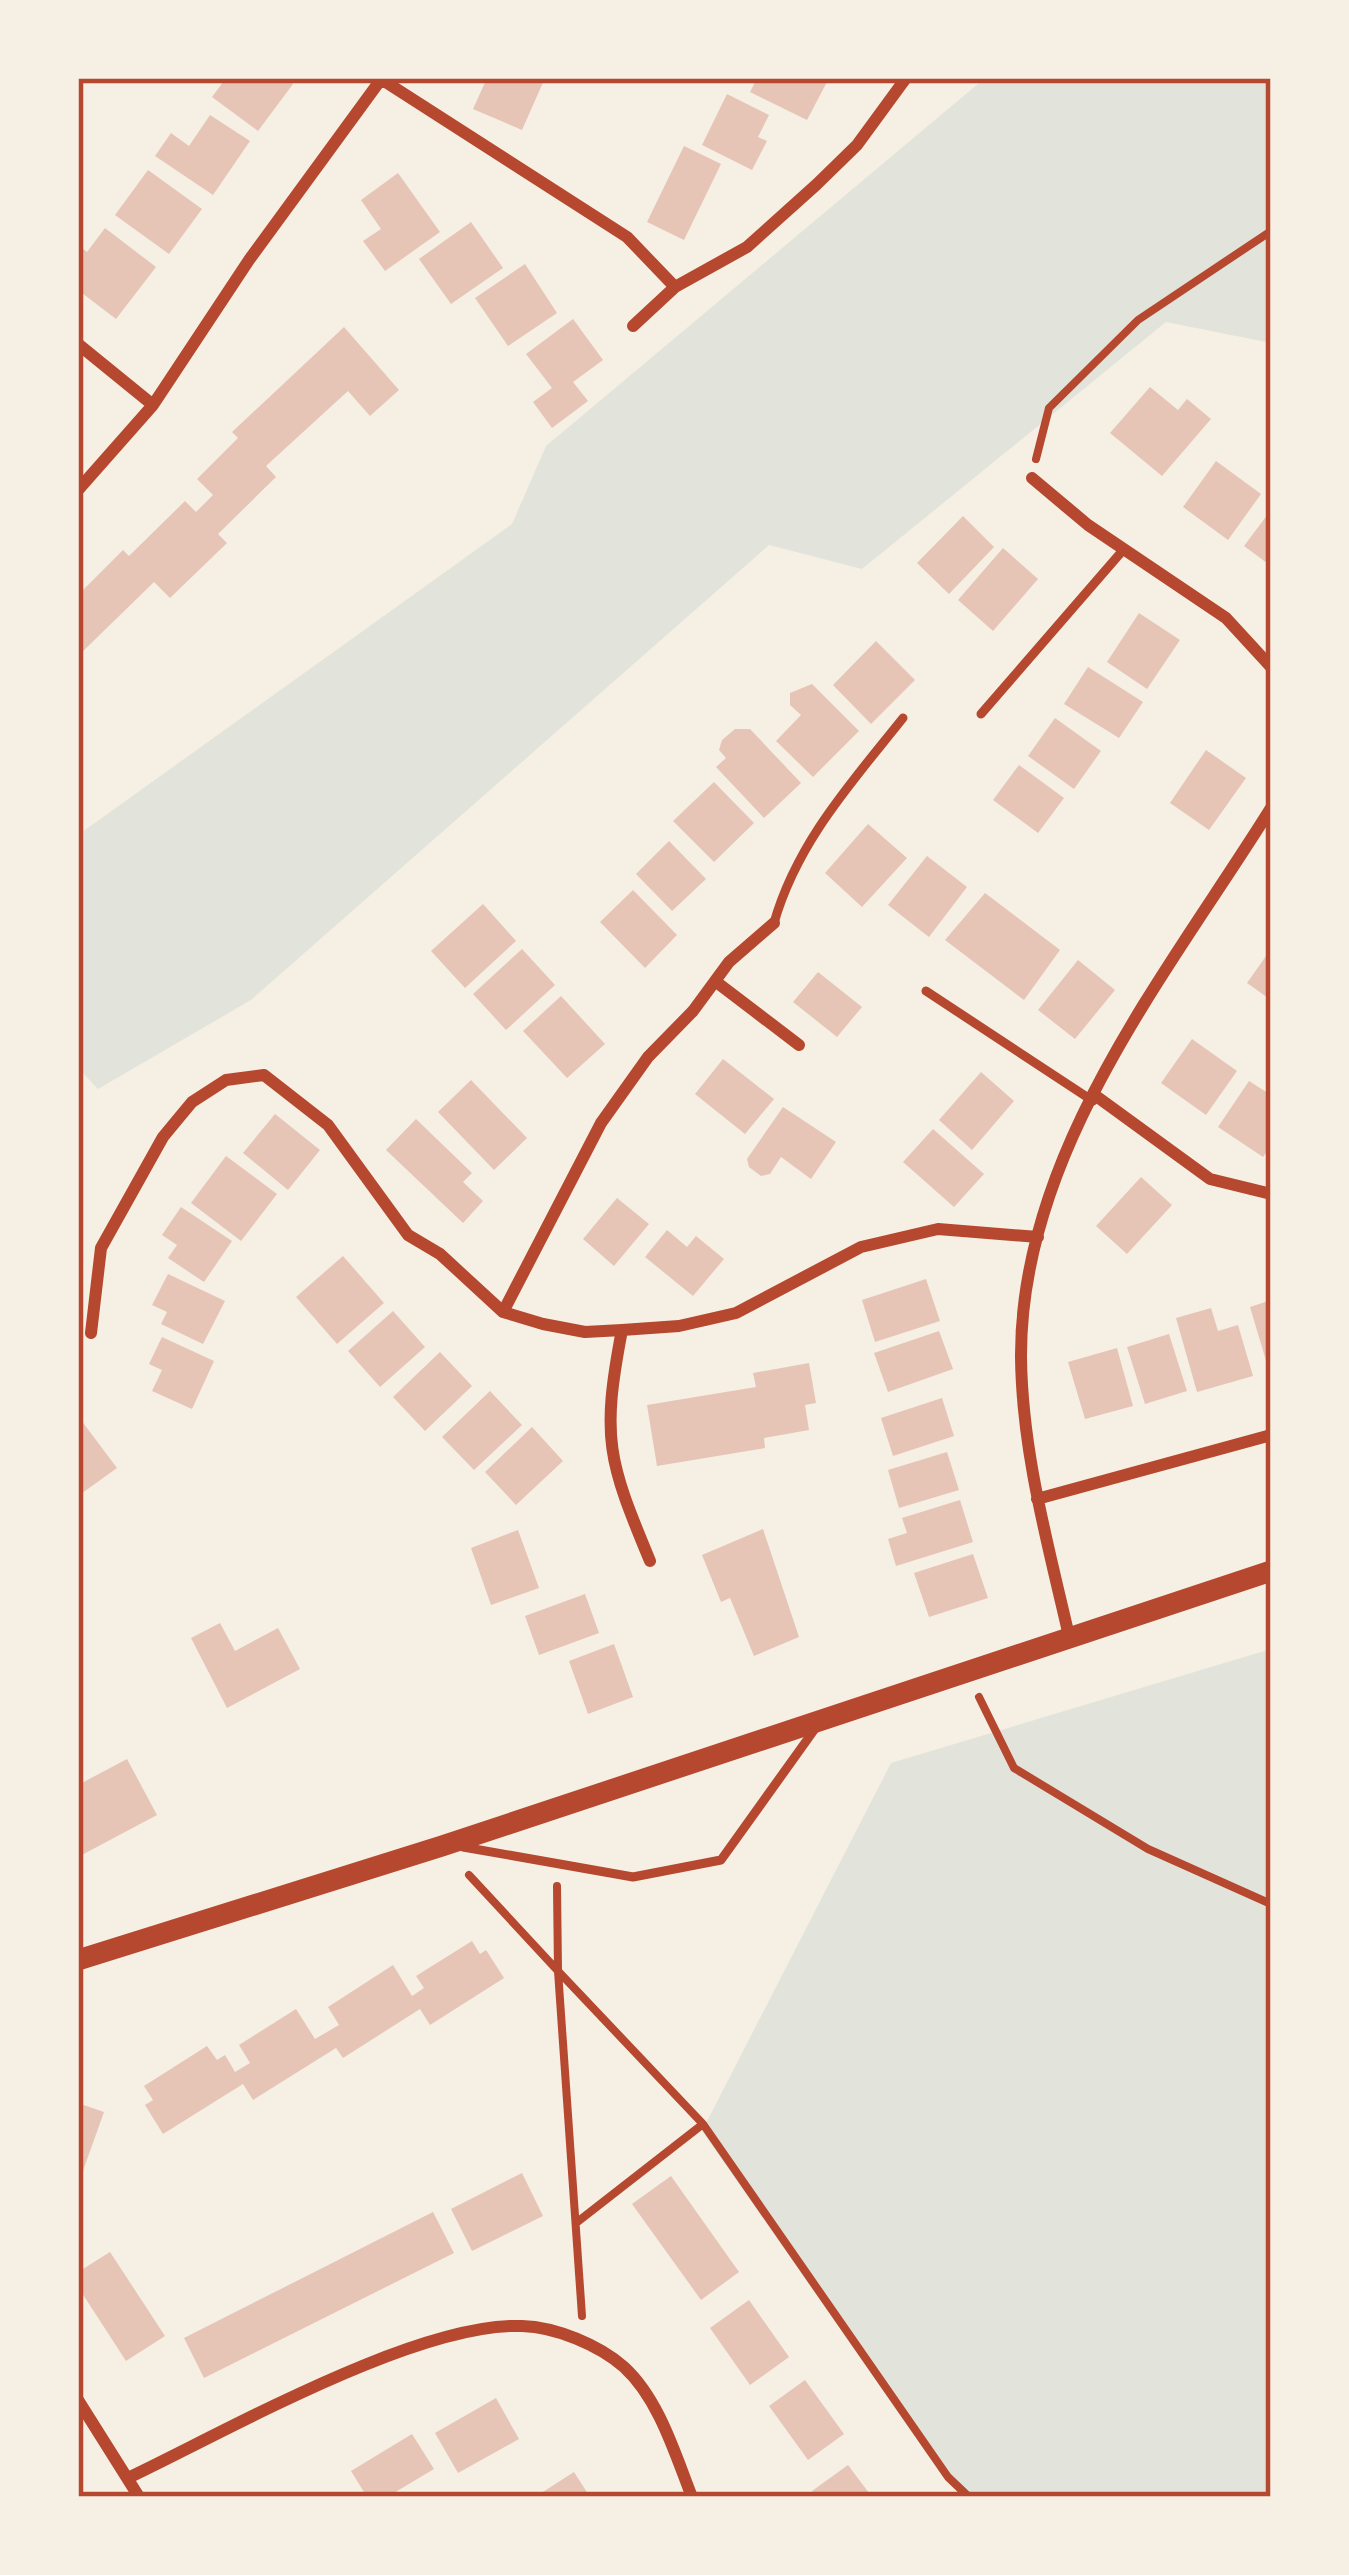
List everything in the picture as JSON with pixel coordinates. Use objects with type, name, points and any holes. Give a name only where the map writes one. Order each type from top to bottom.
[{"type":"street","points":[[78,490],[153,405],[382,78],[627,236],[675,287]]},
{"type":"street","points":[[633,326],[675,287],[746,248],[799,200],[856,145],[906,78]]},
{"type":"street","points":[[78,344],[153,405]]},
{"type":"street","points":[[1032,478],[1124,549],[1226,618],[1271,667]]},
{"type":"street","points":[[1069,1636],[1037,1499],[1021,1357],[1027,1272],[1094,1099],[1138,1014],[1271,808]]},
{"type":"street","points":[[503,1312],[601,1123],[647,1057],[774,922]]},
{"type":"street","points":[[715,981],[800,1045]]},
{"type":"street","points":[[91,1333],[101,1248],[164,1138],[192,1102],[226,1080],[264,1075],[328,1125],[408,1235],[440,1255],[503,1312],[585,1332],[736,1313],[861,1247],[938,1229],[1038,1237]]},
{"type":"street","points":[[1094,1099],[1210,1179],[1271,1194]]},
{"type":"street","points":[[622,1330],[608,1401],[611,1467],[650,1561]]},
{"type":"street","points":[[1037,1499],[1271,1435]]},
{"type":"street","points":[[78,1960],[442,1846],[1271,1570]]},
{"type":"street","points":[[128,2478],[351,2372],[463,2332],[524,2326],[584,2342],[626,2368],[662,2422],[692,2497]]},
{"type":"street","points":[[78,2400],[140,2497]]},
{"type":"lane","points":[[981,714],[1124,549]]},
{"type":"lane","points":[[774,922],[784,885],[820,823],[903,718]]},
{"type":"lane","points":[[926,991],[1094,1099]]},
{"type":"lane","points":[[442,1846],[483,1847],[633,1877],[721,1860],[820,1721]]},
{"type":"path","points":[[1032,478],[1049,408],[1138,320],[1271,231]]},
{"type":"path","points":[[967,1671],[1014,1768],[1148,1849],[1271,1904]]},
{"type":"path","points":[[442,1846],[703,2124],[948,2477],[969,2497]]},
{"type":"path","points":[[556,1861],[558,1971],[584,2342]]},
{"type":"path","points":[[576,2223],[703,2124]]},
{"type":"shaded area","points":[[985,78],[1271,78],[1271,343],[1166,322],[862,569],[769,545],[251,1000],[98,1089],[78,1068],[78,835],[512,524],[546,446]]},
{"type":"shaded area","points":[[1271,1649],[1271,2497],[963,2497],[946,2481],[702,2131],[891,1763]]},
{"type":"building","points":[[226,78],[285,78],[293,84],[258,131],[212,97]]},
{"type":"building","points":[[487,78],[545,78],[522,130],[473,109]]},
{"type":"building","points":[[757,78],[828,80],[807,120],[750,92]]},
{"type":"building","points":[[727,94],[769,115],[758,137],[767,141],[752,170],[702,145]]},
{"type":"building","points":[[210,115],[250,141],[213,195],[155,156],[171,133],[189,146]]},
{"type":"building","points":[[684,146],[721,164],[684,240],[647,222]]},
{"type":"building","points":[[148,170],[202,209],[169,254],[115,215]]},
{"type":"building","points":[[398,173],[440,232],[385,271],[363,241],[381,229],[361,200]]},
{"type":"building","points":[[471,222],[503,268],[451,304],[419,259]]},
{"type":"building","points":[[105,228],[156,267],[116,319],[78,290],[78,245],[87,252]]},
{"type":"building","points":[[525,264],[557,313],[508,346],[475,298]]},
{"type":"building","points":[[573,319],[603,360],[573,382],[588,401],[552,428],[533,402],[552,388],[526,354]]},
{"type":"building","points":[[344,327],[399,390],[370,416],[348,391],[266,466],[276,477],[218,534],[227,543],[170,598],[154,582],[78,656],[78,595],[123,550],[129,556],[185,501],[196,512],[213,495],[197,479],[238,438],[232,432]]},
{"type":"building","points":[[1150,387],[1178,410],[1187,399],[1211,419],[1162,476],[1110,433]]},
{"type":"building","points":[[1216,461],[1261,494],[1228,540],[1183,507]]},
{"type":"building","points":[[1271,510],[1271,566],[1244,546]]},
{"type":"building","points":[[963,516],[994,547],[949,594],[917,563]]},
{"type":"building","points":[[1003,548],[1038,579],[993,631],[958,600]]},
{"type":"building","points":[[1139,613],[1180,640],[1147,689],[1107,662]]},
{"type":"building","points":[[876,641],[915,680],[871,724],[833,685]]},
{"type":"building","points":[[1088,667],[1143,702],[1119,738],[1064,704]]},
{"type":"building","points":[[812,684],[859,731],[813,777],[776,741],[801,715],[790,705],[790,693]]},
{"type":"building","points":[[1055,718],[1101,751],[1074,789],[1028,756]]},
{"type":"building","points":[[735,729],[750,729],[801,783],[764,818],[716,767],[726,758],[719,750],[722,740]]},
{"type":"building","points":[[1206,750],[1246,778],[1209,830],[1170,803]]},
{"type":"building","points":[[1019,765],[1064,798],[1038,833],[993,800]]},
{"type":"building","points":[[714,782],[754,823],[714,862],[673,821]]},
{"type":"building","points":[[868,824],[907,858],[862,907],[825,873]]},
{"type":"building","points":[[669,841],[706,879],[672,911],[636,874]]},
{"type":"building","points":[[927,856],[967,887],[929,937],[888,905]]},
{"type":"building","points":[[633,890],[677,935],[645,968],[600,922]]},
{"type":"building","points":[[985,893],[1060,950],[1024,1000],[945,940]]},
{"type":"building","points":[[483,904],[516,941],[465,988],[431,951]]},
{"type":"building","points":[[522,949],[555,985],[506,1030],[473,994]]},
{"type":"building","points":[[1271,949],[1271,1000],[1247,983]]},
{"type":"building","points":[[1078,960],[1115,990],[1075,1039],[1038,1010]]},
{"type":"building","points":[[818,972],[862,1007],[837,1037],[793,1002]]},
{"type":"building","points":[[561,996],[605,1044],[567,1078],[523,1031]]},
{"type":"building","points":[[1192,1039],[1237,1071],[1206,1115],[1161,1083]]},
{"type":"building","points":[[723,1059],[774,1099],[745,1134],[695,1094]]},
{"type":"building","points":[[981,1072],[1014,1101],[972,1150],[939,1120]]},
{"type":"building","points":[[471,1080],[527,1138],[494,1170],[438,1112]]},
{"type":"building","points":[[1249,1081],[1271,1095],[1271,1146],[1263,1157],[1218,1127]]},
{"type":"building","points":[[783,1107],[836,1142],[811,1179],[781,1157],[770,1174],[761,1176],[749,1167],[747,1159]]},
{"type":"building","points":[[275,1114],[320,1150],[288,1190],[243,1153]]},
{"type":"building","points":[[416,1119],[472,1173],[463,1182],[483,1201],[463,1223],[386,1150]]},
{"type":"building","points":[[933,1129],[984,1174],[954,1207],[903,1162]]},
{"type":"building","points":[[226,1156],[277,1194],[241,1241],[191,1203]]},
{"type":"building","points":[[1141,1177],[1172,1205],[1127,1254],[1096,1226]]},
{"type":"building","points":[[617,1198],[649,1224],[614,1266],[583,1239]]},
{"type":"building","points":[[181,1207],[232,1241],[204,1282],[168,1258],[177,1245],[162,1235]]},
{"type":"building","points":[[667,1230],[687,1247],[696,1236],[724,1259],[693,1296],[645,1257]]},
{"type":"building","points":[[343,1256],[384,1303],[337,1344],[296,1297]]},
{"type":"building","points":[[168,1274],[225,1301],[203,1344],[161,1324],[167,1312],[152,1305]]},
{"type":"building","points":[[926,1279],[940,1321],[875,1342],[862,1300]]},
{"type":"building","points":[[1271,1300],[1271,1363],[1267,1364],[1250,1307]]},
{"type":"building","points":[[1211,1308],[1218,1331],[1238,1325],[1253,1376],[1197,1392],[1176,1318]]},
{"type":"building","points":[[393,1311],[425,1347],[380,1387],[348,1351]]},
{"type":"building","points":[[939,1331],[953,1369],[888,1392],[874,1353]]},
{"type":"building","points":[[1169,1334],[1187,1391],[1145,1404],[1127,1347]]},
{"type":"building","points":[[162,1337],[214,1361],[192,1409],[152,1391],[162,1370],[149,1364]]},
{"type":"building","points":[[1117,1348],[1133,1406],[1085,1419],[1068,1362]]},
{"type":"building","points":[[440,1352],[472,1386],[425,1431],[393,1397]]},
{"type":"building","points":[[809,1363],[816,1403],[805,1405],[809,1430],[764,1438],[765,1448],[657,1466],[647,1405],[756,1387],[753,1373]]},
{"type":"building","points":[[490,1391],[522,1425],[474,1470],[442,1437]]},
{"type":"building","points":[[942,1398],[954,1436],[893,1456],[881,1418]]},
{"type":"building","points":[[78,1416],[117,1468],[78,1496]]},
{"type":"building","points":[[532,1427],[563,1461],[516,1505],[485,1472]]},
{"type":"building","points":[[947,1452],[959,1490],[899,1508],[888,1470]]},
{"type":"building","points":[[960,1500],[973,1542],[896,1566],[888,1539],[907,1533],[902,1518]]},
{"type":"building","points":[[763,1529],[799,1637],[754,1656],[730,1598],[721,1602],[702,1555]]},
{"type":"building","points":[[518,1530],[539,1588],[491,1605],[471,1548]]},
{"type":"building","points":[[973,1554],[988,1598],[929,1617],[914,1573]]},
{"type":"building","points":[[585,1594],[599,1633],[539,1655],[525,1616]]},
{"type":"building","points":[[220,1623],[235,1651],[278,1628],[300,1669],[227,1708],[191,1638]]},
{"type":"building","points":[[614,1644],[633,1697],[588,1714],[569,1661]]},
{"type":"building","points":[[127,1759],[157,1815],[78,1857],[78,1785]]},
{"type":"building","points":[[472,1941],[480,1954],[486,1950],[504,1978],[430,2025],[420,2009],[343,2058],[336,2048],[253,2100],[243,2084],[163,2134],[145,2105],[153,2100],[144,2086],[207,2046],[217,2060],[225,2055],[235,2072],[250,2063],[239,2045],[296,2009],[315,2039],[339,2025],[328,2007],[393,1965],[412,1996],[424,1988],[416,1976]]},
{"type":"building","points":[[78,2103],[104,2112],[79,2182],[78,2182]]},
{"type":"building","points":[[522,2173],[543,2216],[472,2251],[451,2209]]},
{"type":"building","points":[[671,2176],[739,2272],[701,2300],[632,2204]]},
{"type":"building","points":[[433,2212],[454,2253],[204,2378],[184,2338]]},
{"type":"building","points":[[110,2252],[165,2336],[126,2361],[78,2287],[78,2272]]},
{"type":"building","points":[[749,2300],[789,2357],[750,2385],[710,2328]]},
{"type":"building","points":[[805,2380],[844,2434],[808,2460],[769,2406]]},
{"type":"building","points":[[496,2398],[519,2439],[458,2473],[435,2433]]},
{"type":"building","points":[[412,2434],[434,2469],[387,2497],[367,2497],[351,2471]]},
{"type":"building","points":[[848,2465],[872,2497],[817,2497],[812,2491]]},
{"type":"building","points":[[574,2472],[590,2497],[535,2497]]}]
